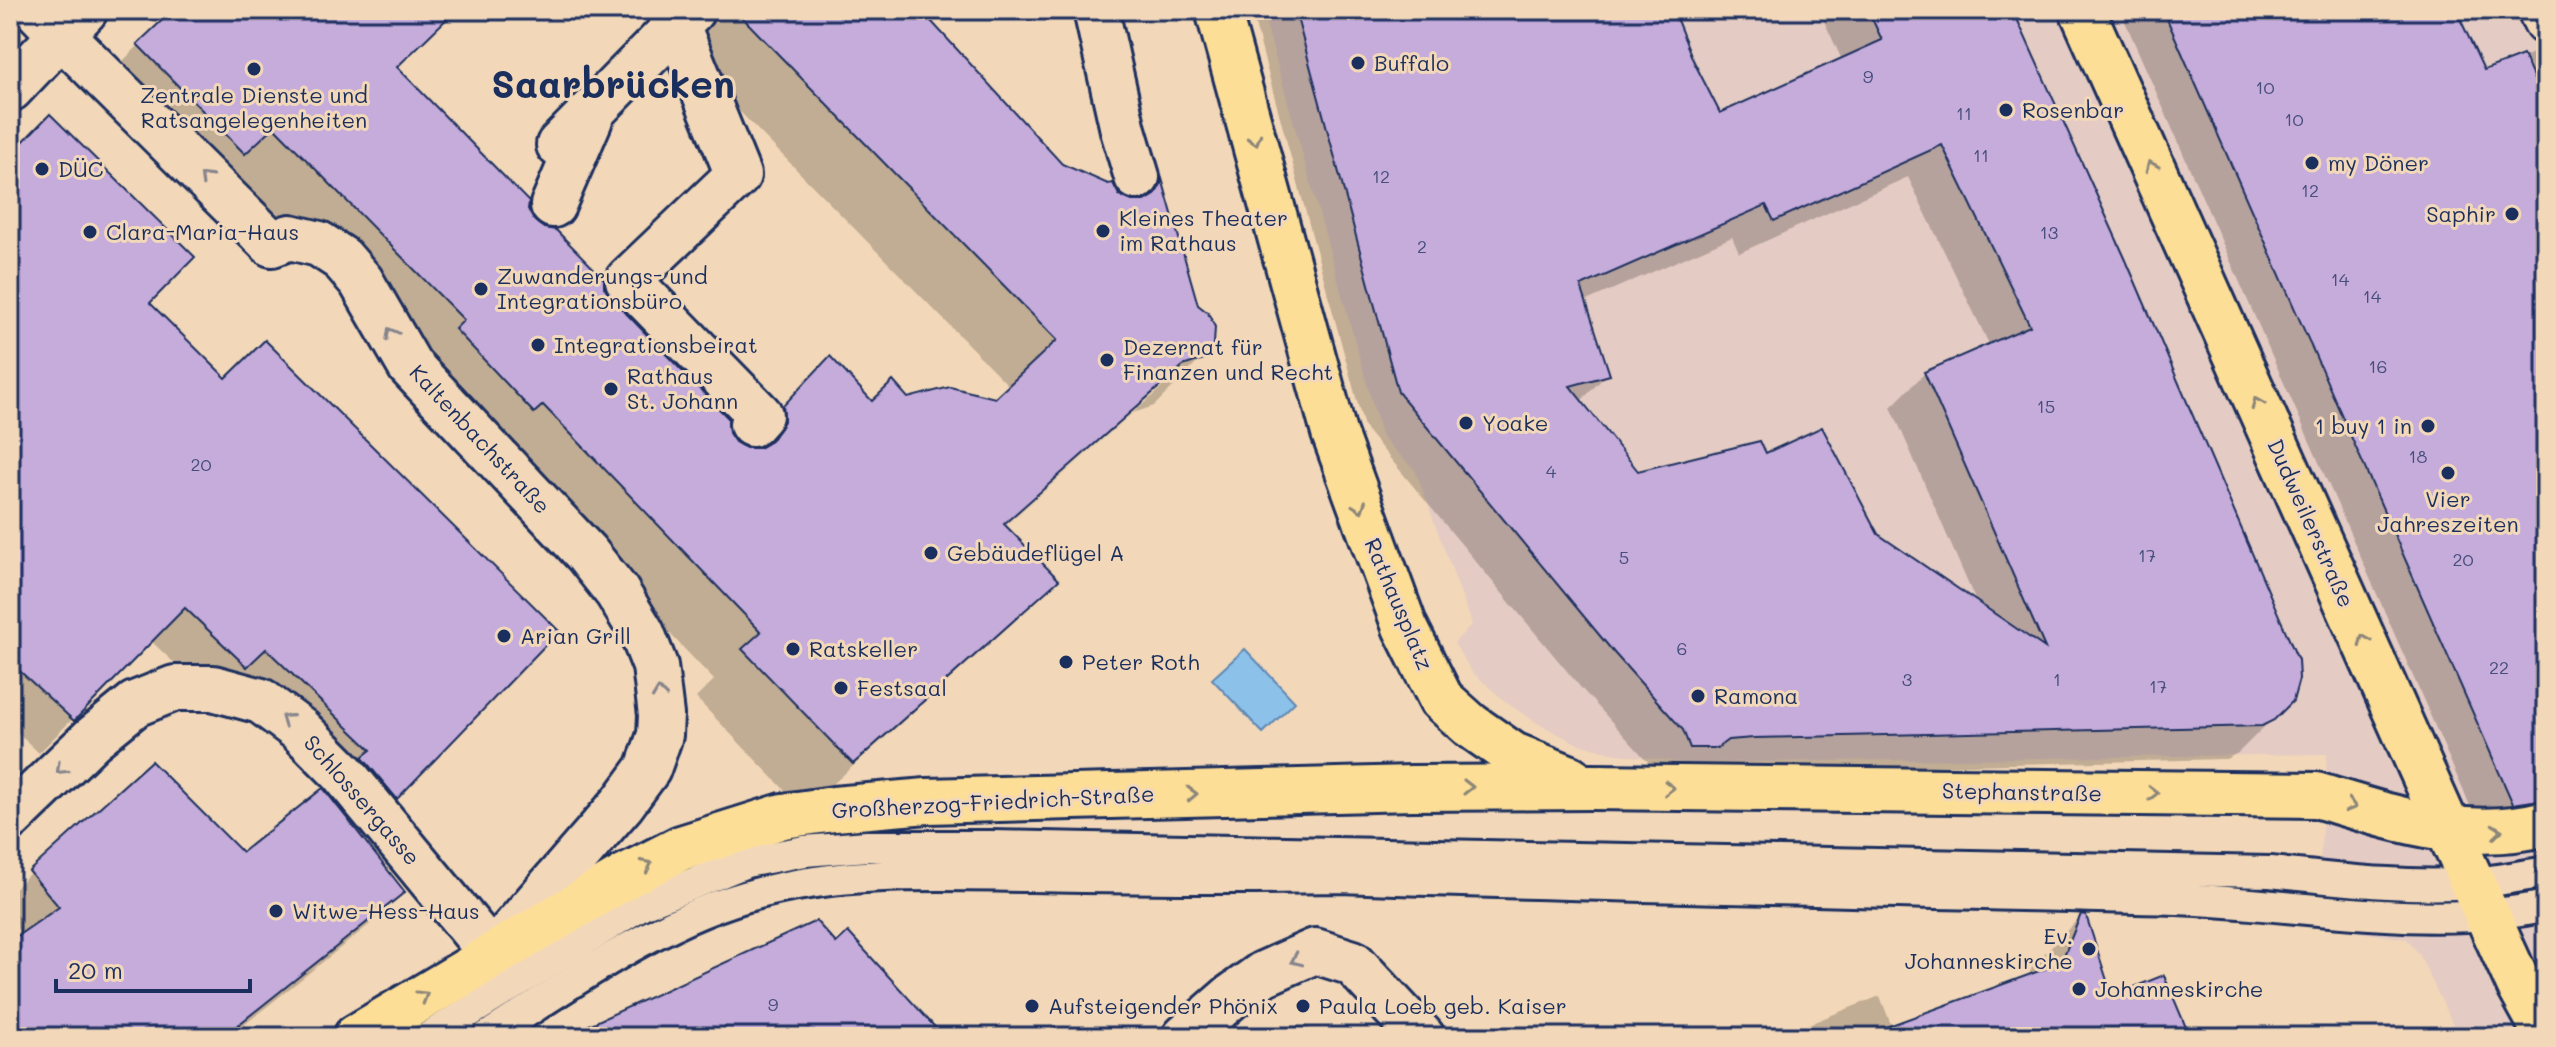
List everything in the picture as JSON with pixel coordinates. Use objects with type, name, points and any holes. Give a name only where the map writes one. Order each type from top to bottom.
[{"type":"main road","name":"Rathausplatz","points":[[1218,10],[1334,433],[1405,627],[1441,699],[1470,725],[1513,755],[1591,787]]},
{"type":"main road","name":"Dudweilerstraße","points":[[2082,10],[2448,829],[2519,985],[2546,1034]]},
{"type":"main road","name":"Stephanstraße","points":[[1591,787],[2316,795],[2390,817],[2448,829],[2489,833],[2546,823]]},
{"type":"main road","name":"Großherzog-Friedrich-Straße","points":[[356,1037],[492,954],[681,848],[735,829],[800,813],[927,801],[1390,788],[1591,787]]},
{"type":"street","points":[[1096,10],[1137,177]]},
{"type":"street","points":[[2540,10],[2546,22]]},
{"type":"street","points":[[10,89],[61,18]]},
{"type":"street","name":"Kaltenbachstraße","points":[[61,18],[272,244],[290,237],[319,244],[342,259],[361,281],[410,366],[586,553],[617,592],[642,633],[655,666],[661,715],[660,735],[648,769],[623,803],[492,954]]},
{"type":"street","points":[[559,145],[684,18],[738,175],[628,280],[760,415],[752,424]]},
{"type":"street","points":[[553,205],[593,111]]},
{"type":"street","name":"Schlossergasse","points":[[10,818],[92,739],[135,704],[175,688],[213,688],[261,701],[300,730],[342,772],[492,954]]},
{"type":"street","points":[[1185,1037],[1263,974],[1315,951],[1353,963],[1422,1037]]},
{"type":"lane","points":[[429,1037],[642,904],[746,862],[842,847],[990,846],[2270,872],[2546,906]]},
{"type":"lane","points":[[487,1037],[658,932],[756,893],[817,880],[928,875],[1219,879],[1340,877],[2182,899],[2438,916],[2546,872]]},
{"type":"shaded area","points":[[1262,10],[2546,10],[2546,1037],[2459,1037],[2419,954],[2407,939],[2316,926],[2327,754],[1684,763],[1611,753],[1576,743],[1507,703],[1472,672],[1454,643],[1472,624],[1415,470],[1382,438]]},
{"type":"water","points":[[1245,649],[1295,702],[1263,733],[1212,679]]},
{"type":"building","name":"Rathaus St. Johann","points":[[173,10],[456,10],[397,67],[529,202],[528,209],[534,220],[544,228],[556,230],[604,279],[604,287],[610,297],[728,418],[729,433],[735,442],[746,448],[759,448],[771,441],[784,421],[783,406],[830,356],[872,401],[893,381],[908,398],[950,387],[995,398],[1057,340],[735,10],[921,10],[1062,164],[1108,184],[1113,183],[1119,195],[1132,201],[1145,201],[1155,195],[1161,184],[1161,175],[1198,305],[1208,313],[1215,327],[1214,344],[1204,359],[1183,366],[1004,524],[1059,580],[853,764],[742,649],[761,632],[543,405],[534,413],[455,329],[464,320],[274,127],[245,154],[137,44]]},
{"type":"building","points":[[1295,10],[1673,10],[1693,60],[1720,113],[1882,40],[1868,10],[2013,10],[2125,258],[2298,660],[2299,679],[2293,701],[2274,720],[2262,726],[1754,738],[1728,740],[1717,748],[1690,748],[1683,730],[1615,654],[1398,392]],"holes":[[[1942,145],[2030,326],[1924,372],[2045,648],[1878,534],[1822,427],[1766,453],[1760,441],[1638,471],[1570,386],[1610,375],[1581,286],[1766,205],[1774,221]]]},
{"type":"building","points":[[2163,10],[2456,10],[2484,70],[2523,55],[2546,105],[2546,799],[2513,804]]},
{"type":"building","points":[[50,114],[195,257],[150,303],[226,378],[265,340],[559,631],[397,799],[362,757],[371,750],[266,649],[247,667],[185,608],[74,721],[10,662],[10,155]]},
{"type":"building","points":[[151,761],[242,852],[323,788],[405,892],[223,1037],[10,1037],[10,941],[59,907],[29,871]]},
{"type":"building","name":"Johanneskirche","points":[[2081,914],[2086,915],[2112,996],[2164,975],[2190,1037],[1876,1037],[1875,1031],[2061,963]]},
{"type":"building","points":[[816,921],[836,943],[848,932],[944,1037],[563,1037]]},
{"type":"place","name":"Buffalo","points":[[1358,63]]},
{"type":"place","name":"Zentrale Dienste und Ratsangelegenheiten","points":[[254,69]]},
{"type":"place","name":"Rosenbar","points":[[2006,110]]},
{"type":"place","name":"my Döner","points":[[2312,163]]},
{"type":"place","name":"DÜC","points":[[42,169]]},
{"type":"place","name":"Saphir","points":[[2512,214]]},
{"type":"place","name":"Kleines Theater im Rathaus","points":[[1103,231]]},
{"type":"place","name":"Clara-Maria-Haus","points":[[90,232]]},
{"type":"place","name":"Zuwanderungs- und Integrationsbüro","points":[[481,289]]},
{"type":"place","name":"Integrationsbeirat","points":[[538,345]]},
{"type":"place","name":"Dezernat für Finanzen und Recht","points":[[1107,360]]},
{"type":"place","name":"Rathaus St. Johann","points":[[611,389]]},
{"type":"place","name":"Yoake","points":[[1466,423]]},
{"type":"place","name":"1 buy 1 in","points":[[2428,426]]},
{"type":"place","name":"Vier Jahreszeiten","points":[[2448,473]]},
{"type":"place","name":"Gebäudeflügel A","points":[[931,553]]},
{"type":"place","name":"Arian Grill","points":[[504,636]]},
{"type":"place","name":"Ratskeller","points":[[793,649]]},
{"type":"place","name":"Peter Roth","points":[[1066,662]]},
{"type":"place","name":"Festsaal","points":[[841,688]]},
{"type":"place","name":"Ramona","points":[[1698,696]]},
{"type":"place","name":"Witwe-Hess-Haus","points":[[276,911]]},
{"type":"place","name":"Ev. Johanneskirche","points":[[2089,949]]},
{"type":"place","name":"Johanneskirche","points":[[2079,989]]},
{"type":"place","name":"Aufsteigender Phönix","points":[[1032,1006]]},
{"type":"place","name":"Paula Loeb geb. Kaiser","points":[[1303,1006]]},
{"type":"district","name":"Saarbrücken","points":[[613,85]]}]
